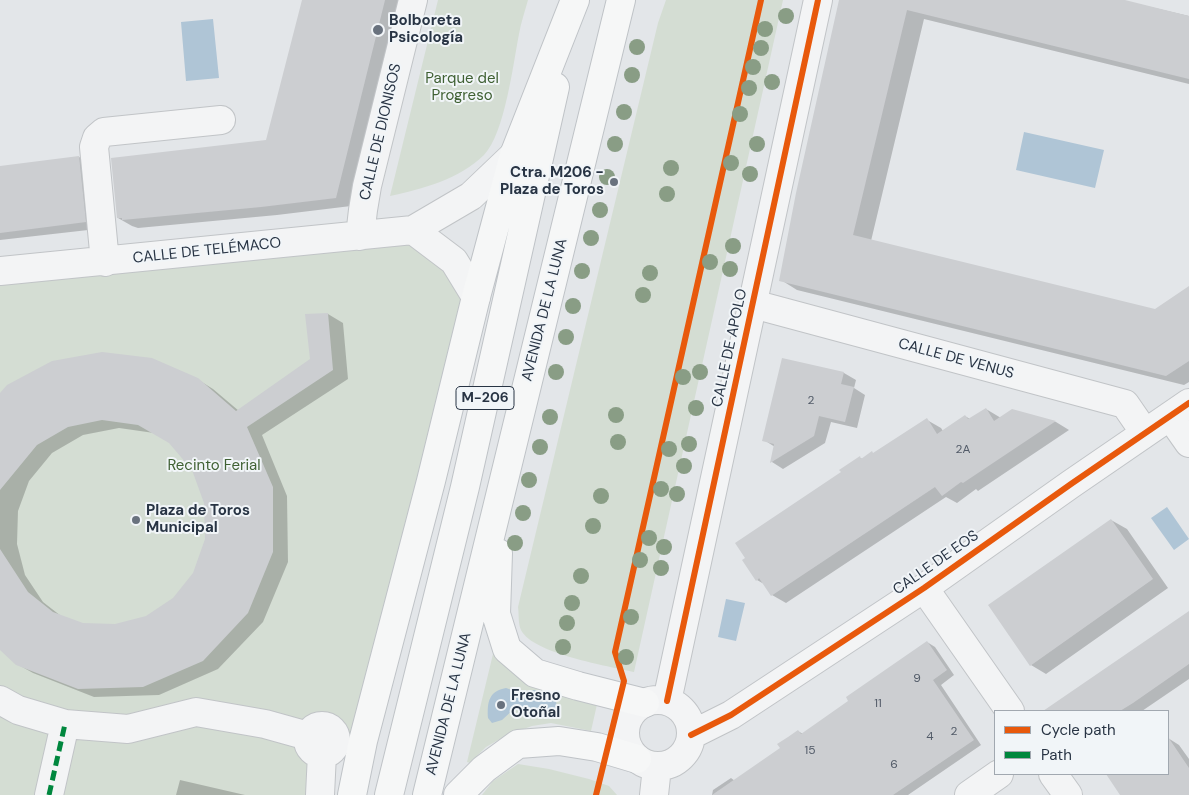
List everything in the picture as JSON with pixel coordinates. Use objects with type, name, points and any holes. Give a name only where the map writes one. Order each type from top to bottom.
[{"type":"main road","points":[[352,795],[333,743],[431,481],[476,297],[514,155],[575,0]]},
{"type":"main road","name":"M-206","points":[[389,795],[465,487],[575,0]]},
{"type":"main road","name":"AVENIDA DE LA LUNA","points":[[427,795],[621,4]]},
{"type":"main road","points":[[500,497],[496,614],[507,649],[535,673],[586,688],[656,702]]},
{"type":"main road","points":[[458,795],[484,769],[518,744],[558,741],[597,747],[647,763]]},
{"type":"street","name":"CALLE DE DIONISOS","points":[[360,236],[367,186],[413,0]]},
{"type":"street","name":"CALLE DE APOLO","points":[[656,702],[753,304],[818,0]]},
{"type":"street","points":[[105,262],[94,147],[97,138],[104,132],[221,120]]},
{"type":"street","name":"CALLE DE TELÉMACO","points":[[0,271],[413,230],[471,196],[514,155]]},
{"type":"street","points":[[413,230],[454,261],[476,297]]},
{"type":"street","name":"CALLE DE VENUS","points":[[753,304],[1125,404],[1145,433]]},
{"type":"street","points":[[1179,410],[1189,443]]},
{"type":"street","name":"CALLE DE EOS","points":[[691,735],[731,715],[924,588],[1179,410]]},
{"type":"street","points":[[924,588],[1009,710]]},
{"type":"street","points":[[0,700],[18,710],[65,724],[128,729],[196,712],[265,724],[333,743],[320,795]]},
{"type":"street","points":[[656,702],[676,706],[684,712],[690,723],[691,735],[687,749],[679,758],[669,764],[647,763],[627,747],[625,730],[631,713],[656,702]]},
{"type":"street","points":[[49,795],[65,724]]},
{"type":"street","points":[[647,763],[654,795]]},
{"type":"street","points":[[969,795],[998,775]]},
{"type":"street","points":[[1054,775],[1068,795]]},
{"type":"green space","name":"Parque del Progreso","points":[[438,0],[528,0],[503,115],[491,145],[484,155],[464,171],[440,182],[390,196]]},
{"type":"green space","points":[[666,0],[783,0],[634,672],[573,658],[540,646],[528,638],[521,630],[518,607],[658,23]]},
{"type":"green space","name":"Recinto Ferial","points":[[405,229],[476,297],[363,741],[337,739],[335,746],[330,752],[320,795],[0,795],[0,271]]},
{"type":"green space","points":[[498,653],[598,700],[591,731],[551,723],[532,726],[507,735],[486,747],[470,763],[467,762],[493,654]]},
{"type":"green space","points":[[518,764],[549,769],[589,779],[609,786],[617,795],[482,795],[493,781]]},
{"type":"water","points":[[213,19],[219,78],[186,81],[181,22]]},
{"type":"water","points":[[1024,132],[1104,150],[1095,188],[1016,170]]},
{"type":"water","points":[[1167,507],[1189,539],[1174,550],[1151,518]]},
{"type":"water","points":[[726,599],[745,603],[736,641],[718,637]]},
{"type":"water","points":[[506,688],[523,694],[534,690],[553,695],[556,701],[554,717],[544,717],[514,709],[502,720],[492,723],[488,718],[490,698],[500,689]]},
{"type":"building","points":[[302,0],[385,0],[336,198],[122,220],[122,218],[117,218],[111,158],[266,140]]},
{"type":"building","points":[[839,0],[1125,0],[1189,16],[1189,79],[907,10],[853,235],[1155,309],[1189,286],[1189,361],[1166,376],[779,281],[796,193]]},
{"type":"building","points":[[79,156],[86,222],[0,233],[0,166]]},
{"type":"building","points":[[328,313],[333,370],[247,427],[273,487],[273,552],[248,613],[203,661],[143,687],[78,689],[16,665],[0,650],[0,549],[28,592],[53,612],[83,623],[115,624],[146,616],[173,598],[193,573],[205,539],[204,503],[192,470],[169,443],[138,425],[102,420],[68,427],[37,445],[0,490],[0,393],[7,385],[52,361],[102,352],[152,358],[198,378],[236,411],[310,359],[305,314]]},
{"type":"building","points":[[782,358],[844,372],[841,384],[854,387],[845,422],[819,416],[814,436],[770,463],[774,444],[762,441]]},
{"type":"building","points":[[986,408],[994,421],[1012,409],[1056,421],[942,496],[935,487],[771,596],[759,578],[756,581],[742,560],[745,558],[735,543],[841,472],[839,470],[860,456],[861,459],[872,451],[873,453],[927,418],[937,434],[965,415],[968,419]]},
{"type":"building","points":[[1111,519],[1153,579],[1030,666],[988,605]]},
{"type":"building","points":[[1189,611],[1189,664],[1133,703],[1122,710],[1044,710]]},
{"type":"building","points":[[927,641],[947,670],[933,680],[974,740],[893,795],[712,795],[780,748],[777,744],[798,730],[801,734],[848,701],[846,697]]},
{"type":"building","points":[[1169,738],[1189,768],[1189,795],[1120,795],[1107,775],[1169,775]]},
{"type":"marked path","points":[[49,795],[65,724]]},
{"type":"cycle path","points":[[596,795],[624,681],[615,652],[761,0]]},
{"type":"cycle path","points":[[667,701],[818,0]]},
{"type":"cycle path","points":[[691,735],[731,715],[924,588],[1189,403]]},
{"type":"place","name":"Bolboreta Psicología","points":[[378,30]]},
{"type":"place","name":"Ctra. M206 - Plaza de Toros","points":[[614,182]]},
{"type":"place","name":"Plaza de Toros Municipal","points":[[136,520]]},
{"type":"place","name":"Fresno Otoñal","points":[[501,705]]}]
